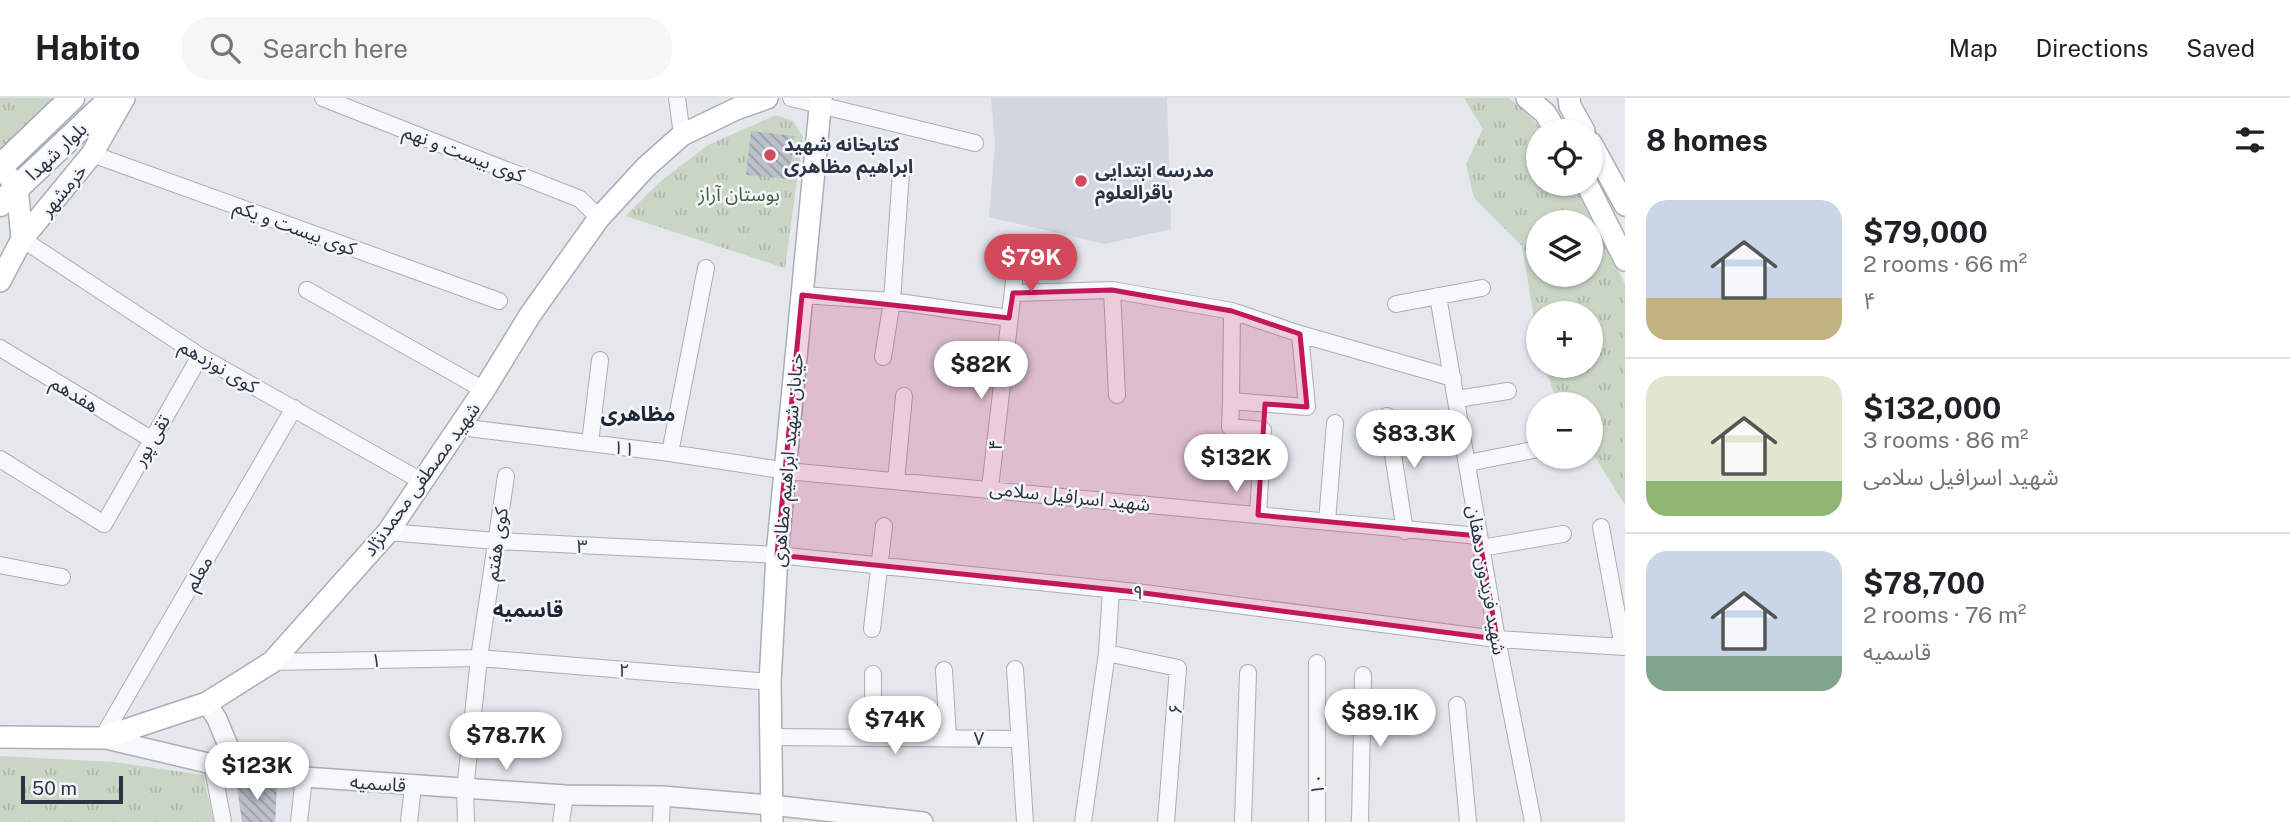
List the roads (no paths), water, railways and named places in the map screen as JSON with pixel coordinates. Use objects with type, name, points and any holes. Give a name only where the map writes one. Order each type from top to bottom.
[{"type":"main road","name":"بلوار شهدا","points":[[0,167],[72,98]]},
{"type":"main road","name":"بلوار شهدا","points":[[9,195],[112,98]]},
{"type":"main road","name":"خرمشهر","points":[[0,281],[22,240],[92,154],[124,98]]},
{"type":"main road","name":"شهید مصطفی محمدنژاد","points":[[0,737],[102,738],[207,703],[272,662],[388,532],[460,427],[530,315],[599,219],[646,167],[682,135],[736,109],[767,98]]},
{"type":"main road","points":[[1527,98],[1549,119]]},
{"type":"main road","points":[[1569,98],[1577,119]]},
{"type":"main road","name":"خیابان شهید ابراهیم مظاهری","points":[[772,813],[770,682],[777,555],[821,102]]},
{"type":"main road","points":[[1603,165],[1625,205]]},
{"type":"main road","points":[[0,167],[22,240]]},
{"type":"main road","points":[[1593,196],[1625,260]]},
{"type":"street","name":"کوی بیست و نهم","points":[[323,98],[580,199],[599,219]]},
{"type":"street","points":[[677,98],[682,135]]},
{"type":"street","points":[[791,98],[821,102],[975,143]]},
{"type":"street","name":"کوی بیست و یکم","points":[[92,154],[499,300]]},
{"type":"street","points":[[883,357],[892,301],[901,173]]},
{"type":"street","name":"کوی نوزدهم","points":[[22,240],[200,356],[423,482]]},
{"type":"street","name":"۴","points":[[990,488],[1016,264]]},
{"type":"street","points":[[670,453],[705,268]]},
{"type":"street","points":[[1396,304],[1482,288]]},
{"type":"street","points":[[1112,289],[1117,395]]},
{"type":"street","points":[[1013,293],[1112,289],[1232,311],[1300,334],[1453,378]]},
{"type":"street","points":[[307,290],[484,390]]},
{"type":"street","points":[[802,295],[892,301],[1009,318]]},
{"type":"street","name":"شهید فریدون دهقان","points":[[1438,296],[1497,639],[1533,822]]},
{"type":"street","points":[[1232,311],[1230,427],[1263,430],[1258,514]]},
{"type":"street","points":[[1231,401],[1307,407],[1300,334]]},
{"type":"street","name":"هفدهم","points":[[0,348],[151,439]]},
{"type":"street","name":"تقی پور","points":[[0,459],[104,524],[200,356]]},
{"type":"street","points":[[590,443],[600,360]]},
{"type":"street","points":[[1457,399],[1508,391]]},
{"type":"street","points":[[896,481],[904,396]]},
{"type":"street","name":"معلم","points":[[102,738],[293,408]]},
{"type":"street","points":[[1387,416],[1405,531]]},
{"type":"street","points":[[1327,522],[1335,424]]},
{"type":"street","name":"۱۱","points":[[460,427],[670,453],[787,471]]},
{"type":"street","points":[[1468,463],[1526,451]]},
{"type":"street","name":"شهید اسرافیل سلامی","points":[[787,471],[1258,514],[1480,542],[1563,534]]},
{"type":"street","name":"کوی هفتم","points":[[466,822],[466,790],[479,658],[506,476]]},
{"type":"street","points":[[872,629],[884,526]]},
{"type":"street","points":[[1601,527],[1624,647]]},
{"type":"street","name":"۳","points":[[388,532],[496,541],[777,555]]},
{"type":"street","name":"۹","points":[[777,555],[1111,589],[1497,639],[1624,647]]},
{"type":"street","points":[[0,565],[62,577]]},
{"type":"street","points":[[1083,822],[1107,653],[1111,589]]},
{"type":"street","name":"۶","points":[[1107,653],[1178,668],[1166,822]]},
{"type":"street","name":"۱","points":[[272,662],[479,658]]},
{"type":"street","name":"۲","points":[[479,658],[770,682]]},
{"type":"street","name":"۱۰","points":[[1317,663],[1317,822]]},
{"type":"street","points":[[1015,669],[1024,822]]},
{"type":"street","points":[[944,670],[948,738]]},
{"type":"street","points":[[1243,822],[1248,673]]},
{"type":"street","points":[[873,674],[873,738]]},
{"type":"street","points":[[1360,822],[1363,675]]},
{"type":"street","points":[[207,703],[217,719],[237,767]]},
{"type":"street","points":[[1457,705],[1468,822]]},
{"type":"street","name":"۷","points":[[771,737],[1019,739]]},
{"type":"street","name":"قاسمیه","points":[[102,738],[212,765],[304,777],[466,790],[662,796],[772,813],[923,822]]},
{"type":"street","points":[[212,765],[223,822]]},
{"type":"street","points":[[299,822],[304,777]]},
{"type":"street","points":[[409,822],[414,786]]},
{"type":"street","points":[[561,822],[565,795]]},
{"type":"street","points":[[662,796],[662,822]]},
{"type":"place","name":"کتابخانه شهید ابراهیم مظاهری","points":[[770,155]]},
{"type":"place","name":"مدرسه ابتدایی باقرالعلوم","points":[[1081,181]]},
{"type":"district","name":"مظاهری","points":[[638,414]]},
{"type":"district","name":"قاسمیه","points":[[528,610]]},
{"type":"park label","name":"بوستان آراز","points":[[739,194]]}]
